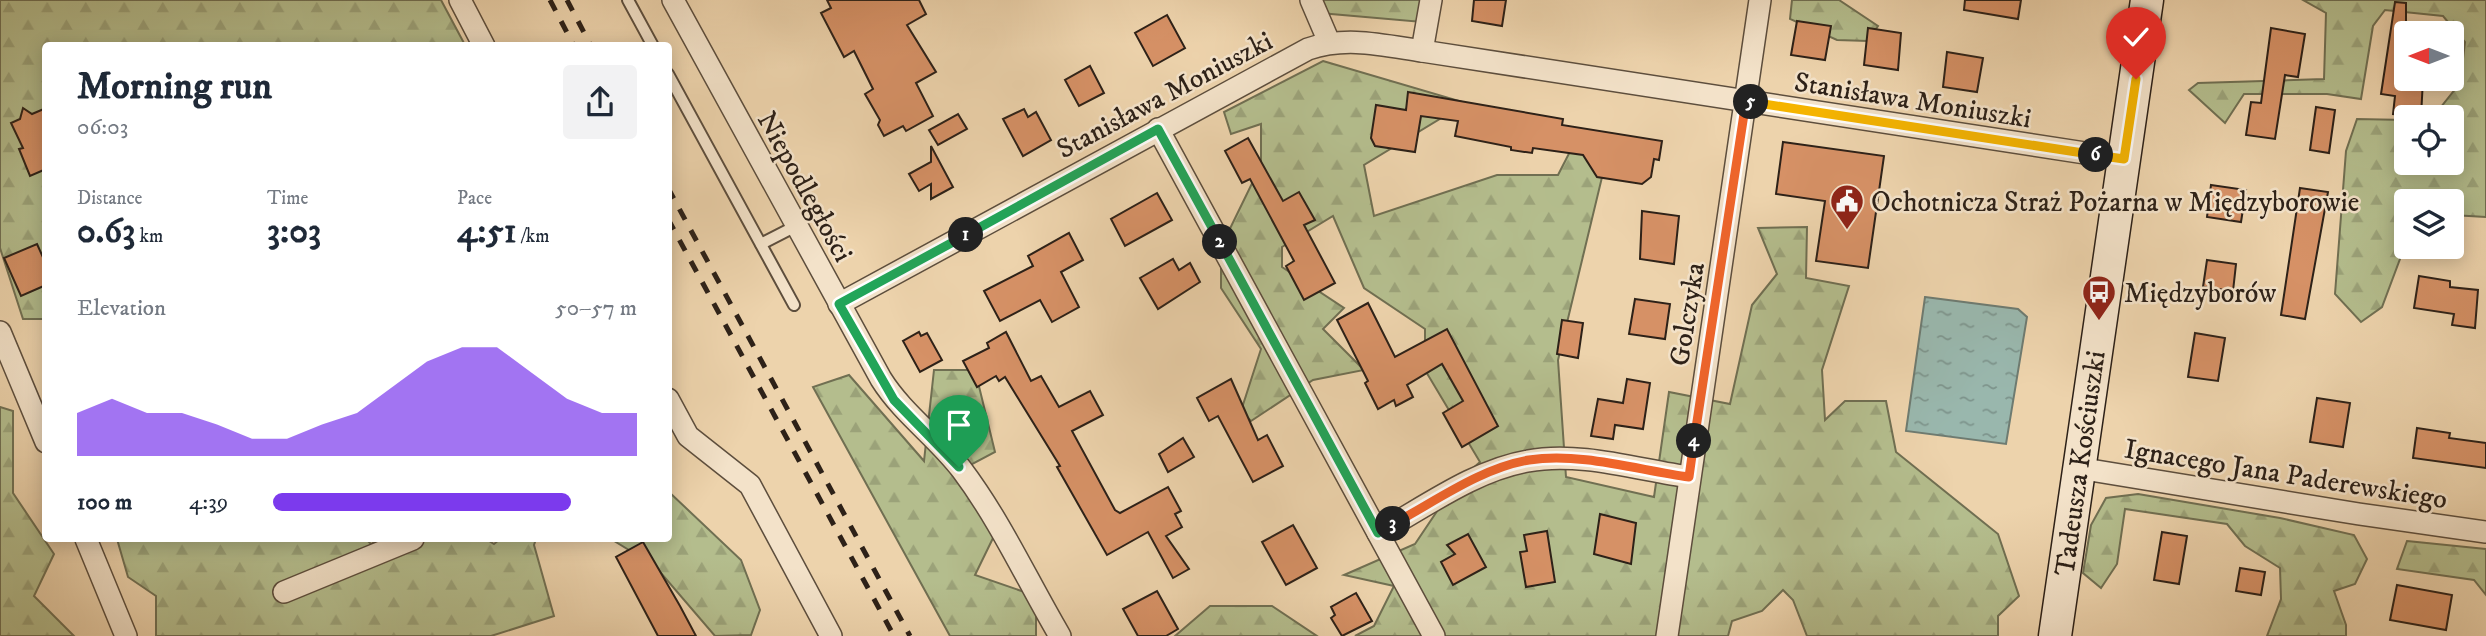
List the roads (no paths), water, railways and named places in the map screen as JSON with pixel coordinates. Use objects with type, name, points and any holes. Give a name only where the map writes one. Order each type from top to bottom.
[{"type":"main road","name":"Tadeusza Kościuszki","points":[[2056,636],[2147,0]]},
{"type":"street","points":[[460,0],[482,42]]},
{"type":"street","name":"Niepodległości","points":[[673,0],[894,400],[959,467],[989,508],[1060,636]]},
{"type":"street","points":[[1311,0],[1329,42]]},
{"type":"street","points":[[1422,51],[1431,0]]},
{"type":"street","name":"Golczyka","points":[[1667,636],[1760,0]]},
{"type":"street","name":"Stanisława Moniuszki","points":[[839,304],[1158,129],[1308,49],[1329,42],[1353,41],[1422,51],[2124,159]]},
{"type":"street","points":[[1158,129],[1434,636]]},
{"type":"street","points":[[0,332],[42,432]]},
{"type":"street","points":[[672,414],[678,435],[750,485],[831,636]]},
{"type":"street","points":[[1378,533],[1489,472],[1529,460],[1576,460],[1689,477]]},
{"type":"street","name":"Ignacego Jana Paderewskiego","points":[[2078,468],[2486,532]]},
{"type":"street","points":[[87,542],[126,636]]},
{"type":"street","points":[[284,592],[406,542]]},
{"type":"lane","points":[[628,0],[651,42]]},
{"type":"lane","points":[[672,81],[794,305]]},
{"type":"lane","points":[[761,244],[796,226]]},
{"type":"water","points":[[1925,297],[2018,309],[2027,317],[2006,444],[1906,431]]},
{"type":"railway","points":[[550,0],[572,42]]},
{"type":"railway","points":[[567,0],[589,42]]},
{"type":"railway","points":[[672,195],[910,636]]},
{"type":"railway","points":[[672,226],[894,636]]},
{"type":"place","name":"Ochotnicza Straż Pożarna w Międzyborowie","points":[[1847,231]]},
{"type":"place","name":"Międzyborów","points":[[2099,322]]}]
